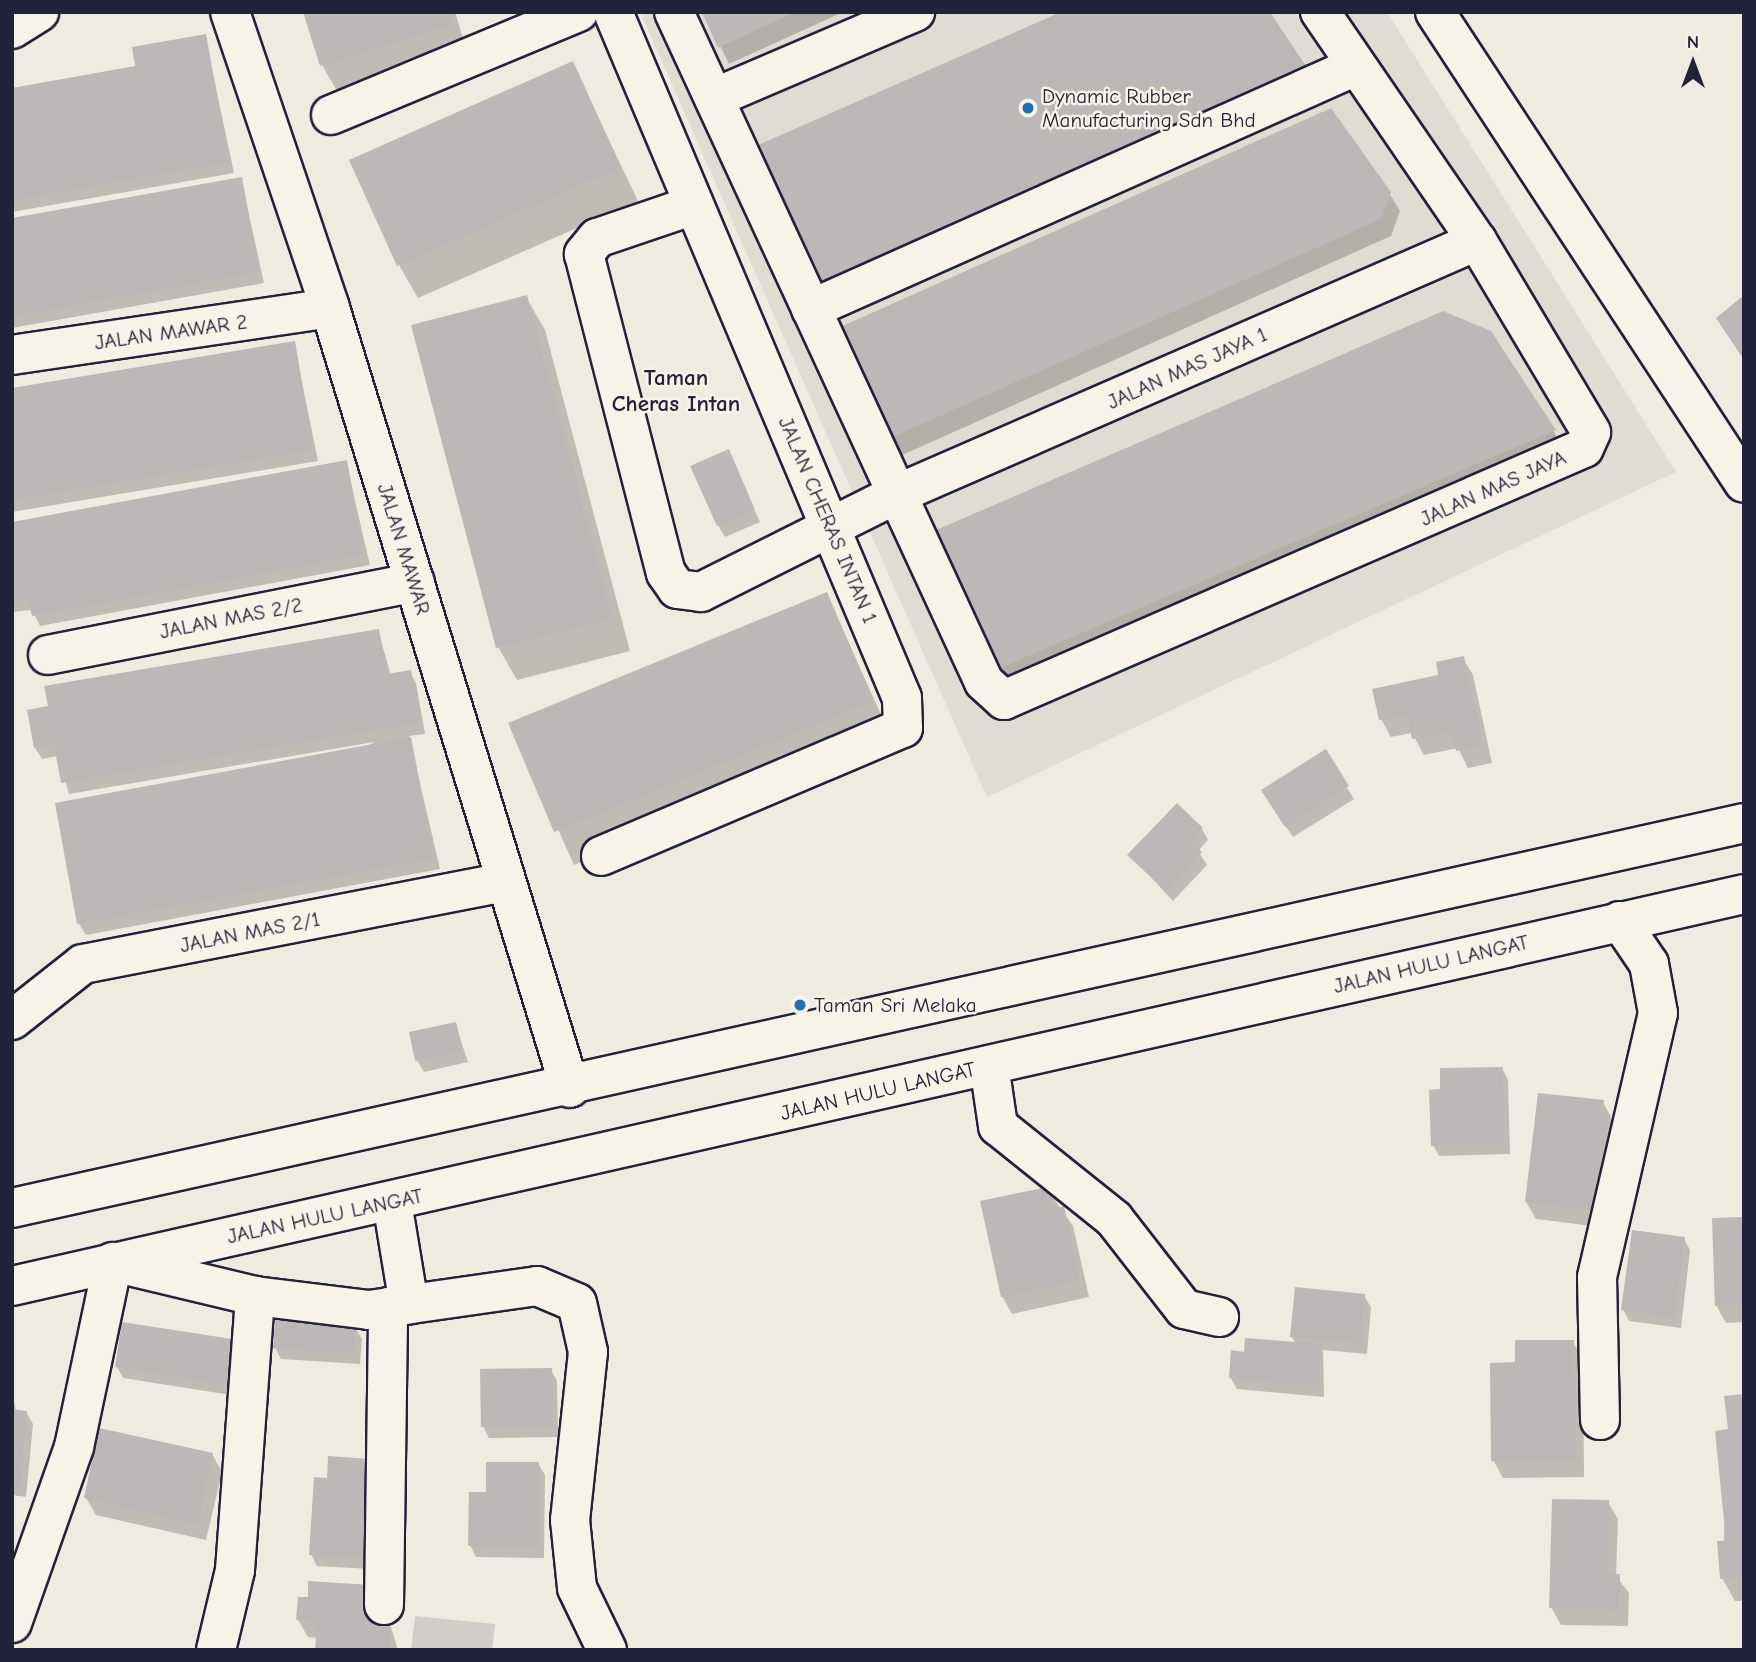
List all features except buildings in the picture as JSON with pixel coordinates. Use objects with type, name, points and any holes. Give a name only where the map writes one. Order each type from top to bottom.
[{"type":"street","points":[[12,29],[39,12]]},
{"type":"street","name":"JALAN MAWAR","points":[[230,12],[330,308],[570,1088]]},
{"type":"street","points":[[331,115],[507,26],[578,12]]},
{"type":"street","name":"JALAN CHERAS INTAN 1","points":[[601,856],[903,728],[902,698],[613,12]]},
{"type":"street","points":[[674,12],[897,494]]},
{"type":"street","points":[[714,98],[915,12]]},
{"type":"street","name":"JALAN MAS JAYA","points":[[897,494],[984,682],[1004,700],[1584,448],[1591,432],[1477,241],[1320,12]]},
{"type":"street","points":[[1435,12],[1744,482]]},
{"type":"street","points":[[811,309],[1356,66]]},
{"type":"street","name":"JALAN MAS JAYA 1","points":[[694,205],[597,238],[584,254],[666,573],[677,589],[701,592],[897,494],[1477,241]]},
{"type":"street","name":"JALAN MAWAR 2","points":[[12,355],[330,308]]},
{"type":"street","name":"JALAN MAS 2/2","points":[[48,655],[415,582]]},
{"type":"street","points":[[12,1208],[570,1088],[1744,823]]},
{"type":"street","name":"JALAN MAS 2/1","points":[[12,1020],[83,964],[505,882]]},
{"type":"street","name":"JALAN HULU LANGAT","points":[[12,1286],[1744,894]]},
{"type":"street","points":[[1600,1420],[1597,1278],[1658,1013],[1649,964],[1620,921]]},
{"type":"street","points":[[989,1066],[998,1126],[1114,1219],[1184,1309],[1219,1317]]},
{"type":"street","points":[[384,1605],[398,1306],[392,1202]]},
{"type":"street","points":[[12,1623],[75,1447],[113,1262],[255,1296],[398,1306],[537,1286],[577,1303],[588,1352],[570,1520],[577,1588],[607,1650]]},
{"type":"street","points":[[216,1650],[235,1570],[255,1296]]},
{"type":"shaded area","points":[[640,12],[1387,12],[1676,472],[987,797]]},
{"type":"shaded area","points":[[415,1616],[495,1624],[492,1650],[411,1650]]},
{"type":"place","name":"Dynamic Rubber Manufacturing Sdn Bhd","points":[[1028,108]]},
{"type":"place","name":"Taman Sri Melaka","points":[[800,1005]]},
{"type":"district","name":"Taman Cheras Intan","points":[[676,391]]}]
